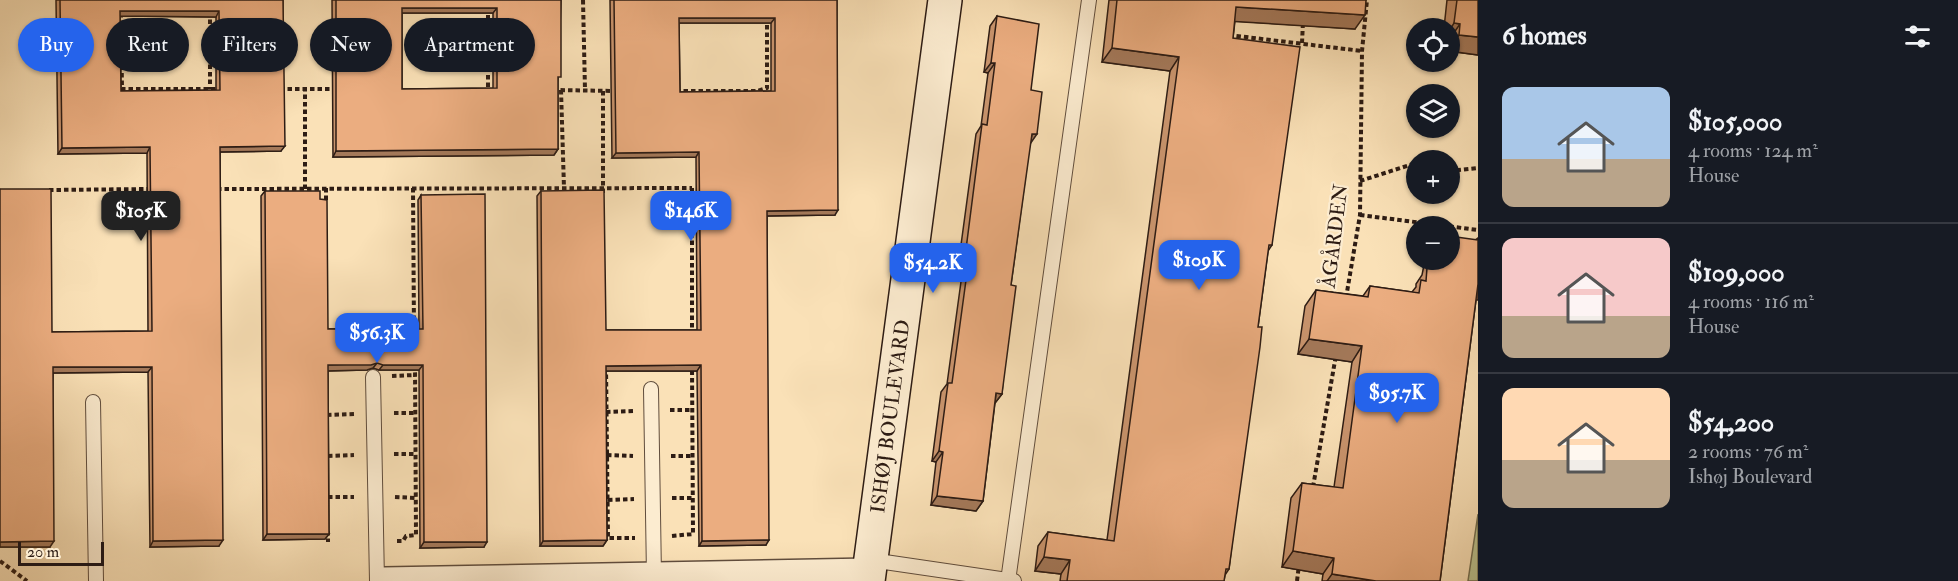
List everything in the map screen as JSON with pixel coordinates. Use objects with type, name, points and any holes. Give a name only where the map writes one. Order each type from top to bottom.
[{"type":"street","name":"ISHØJ BOULEVARD","points":[[869,571],[945,0]]},
{"type":"street","points":[[384,581],[584,579],[869,571]]},
{"type":"lane","points":[[869,571],[1010,581],[1089,0]]},
{"type":"lane","points":[[373,377],[377,581]]},
{"type":"lane","points":[[651,389],[654,576]]},
{"type":"lane","points":[[93,402],[96,581]]},
{"type":"path","points":[[210,0],[210,89]]},
{"type":"path","points":[[488,0],[488,90]]},
{"type":"path","points":[[583,0],[585,90]]},
{"type":"path","name":"ÅGÅRDEN","points":[[1344,309],[1360,215],[1362,51],[1367,0]]},
{"type":"path","points":[[121,11],[122,89],[222,89]]},
{"type":"path","points":[[668,91],[757,91],[767,88],[767,11]]},
{"type":"path","points":[[1302,43],[1304,11]]},
{"type":"path","points":[[1223,34],[1362,51]]},
{"type":"path","points":[[678,80],[678,91]]},
{"type":"path","points":[[269,89],[337,89]]},
{"type":"path","points":[[305,89],[305,189]]},
{"type":"path","points":[[477,90],[498,90]]},
{"type":"path","points":[[551,90],[624,91]]},
{"type":"path","points":[[561,90],[564,188]]},
{"type":"path","points":[[603,90],[603,200]]},
{"type":"path","points":[[757,91],[757,102]]},
{"type":"path","points":[[1360,181],[1406,166]]},
{"type":"path","points":[[1460,170],[1478,168]]},
{"type":"path","points":[[326,188],[326,212]]},
{"type":"path","points":[[413,188],[414,340]]},
{"type":"path","points":[[692,188],[692,340]]},
{"type":"path","points":[[211,189],[703,188]]},
{"type":"path","points":[[47,190],[152,189]]},
{"type":"path","points":[[1360,215],[1478,230]]},
{"type":"path","points":[[1311,498],[1338,345]]},
{"type":"path","points":[[375,541],[403,541],[406,536],[416,535],[415,363]]},
{"type":"path","points":[[606,364],[608,537],[653,538],[693,534],[692,363]]},
{"type":"path","points":[[327,403],[328,425]]},
{"type":"path","points":[[328,446],[328,466]]},
{"type":"path","points":[[328,487],[328,508]]},
{"type":"path","points":[[328,519],[328,542]]},
{"type":"path","points":[[1297,581],[1301,557]]},
{"type":"path","points":[[0,561],[27,581]]},
{"type":"green space","points":[[1478,514],[1478,581],[1468,581]]},
{"type":"building","points":[[60,0],[283,0],[283,18],[219,18],[219,11],[120,11],[120,18],[106,18],[106,72],[121,72],[121,91],[220,90],[220,72],[284,72],[285,146],[220,147],[223,540],[153,541],[152,367],[53,367],[54,541],[0,542],[0,189],[51,189],[52,332],[152,331],[150,147],[62,148],[61,72],[94,72],[94,18],[60,18]]},
{"type":"building","points":[[336,0],[561,0],[558,149],[336,151],[336,72],[392,72],[392,18],[336,18]]},
{"type":"building","points":[[614,0],[837,0],[838,210],[767,211],[769,540],[702,541],[701,365],[606,366],[607,540],[543,541],[541,191],[604,190],[606,330],[701,330],[699,152],[616,153]],"holes":[[[679,18],[775,18],[775,91],[680,92]]]},
{"type":"building","points":[[1117,0],[1366,0],[1365,15],[1236,7],[1233,38],[1300,47],[1272,245],[1269,245],[1258,327],[1262,327],[1260,347],[1229,569],[1226,569],[1224,581],[1067,581],[1070,560],[1044,557],[1048,532],[1114,541],[1179,57],[1112,48]]},
{"type":"building","points":[[1457,0],[1478,0],[1478,37],[1460,35],[1460,18],[1455,18]]},
{"type":"building","points":[[997,16],[1039,24],[1031,90],[1042,92],[1037,134],[1032,134],[1011,285],[1016,286],[1002,394],[996,393],[983,501],[937,496],[943,452],[939,451],[948,383],[952,383],[969,258],[965,257],[982,124],[987,125],[995,63],[991,63]]},
{"type":"building","points":[[265,191],[320,191],[320,199],[327,200],[328,329],[423,329],[421,195],[485,194],[487,542],[424,542],[423,365],[377,363],[328,365],[329,534],[267,534]]},
{"type":"building","points":[[1460,238],[1478,240],[1478,284],[1440,581],[1376,581],[1332,574],[1334,558],[1293,551],[1302,483],[1343,488],[1362,346],[1309,339],[1316,290],[1368,297],[1370,286],[1419,293],[1421,280],[1426,281],[1427,270],[1460,270]]}]
